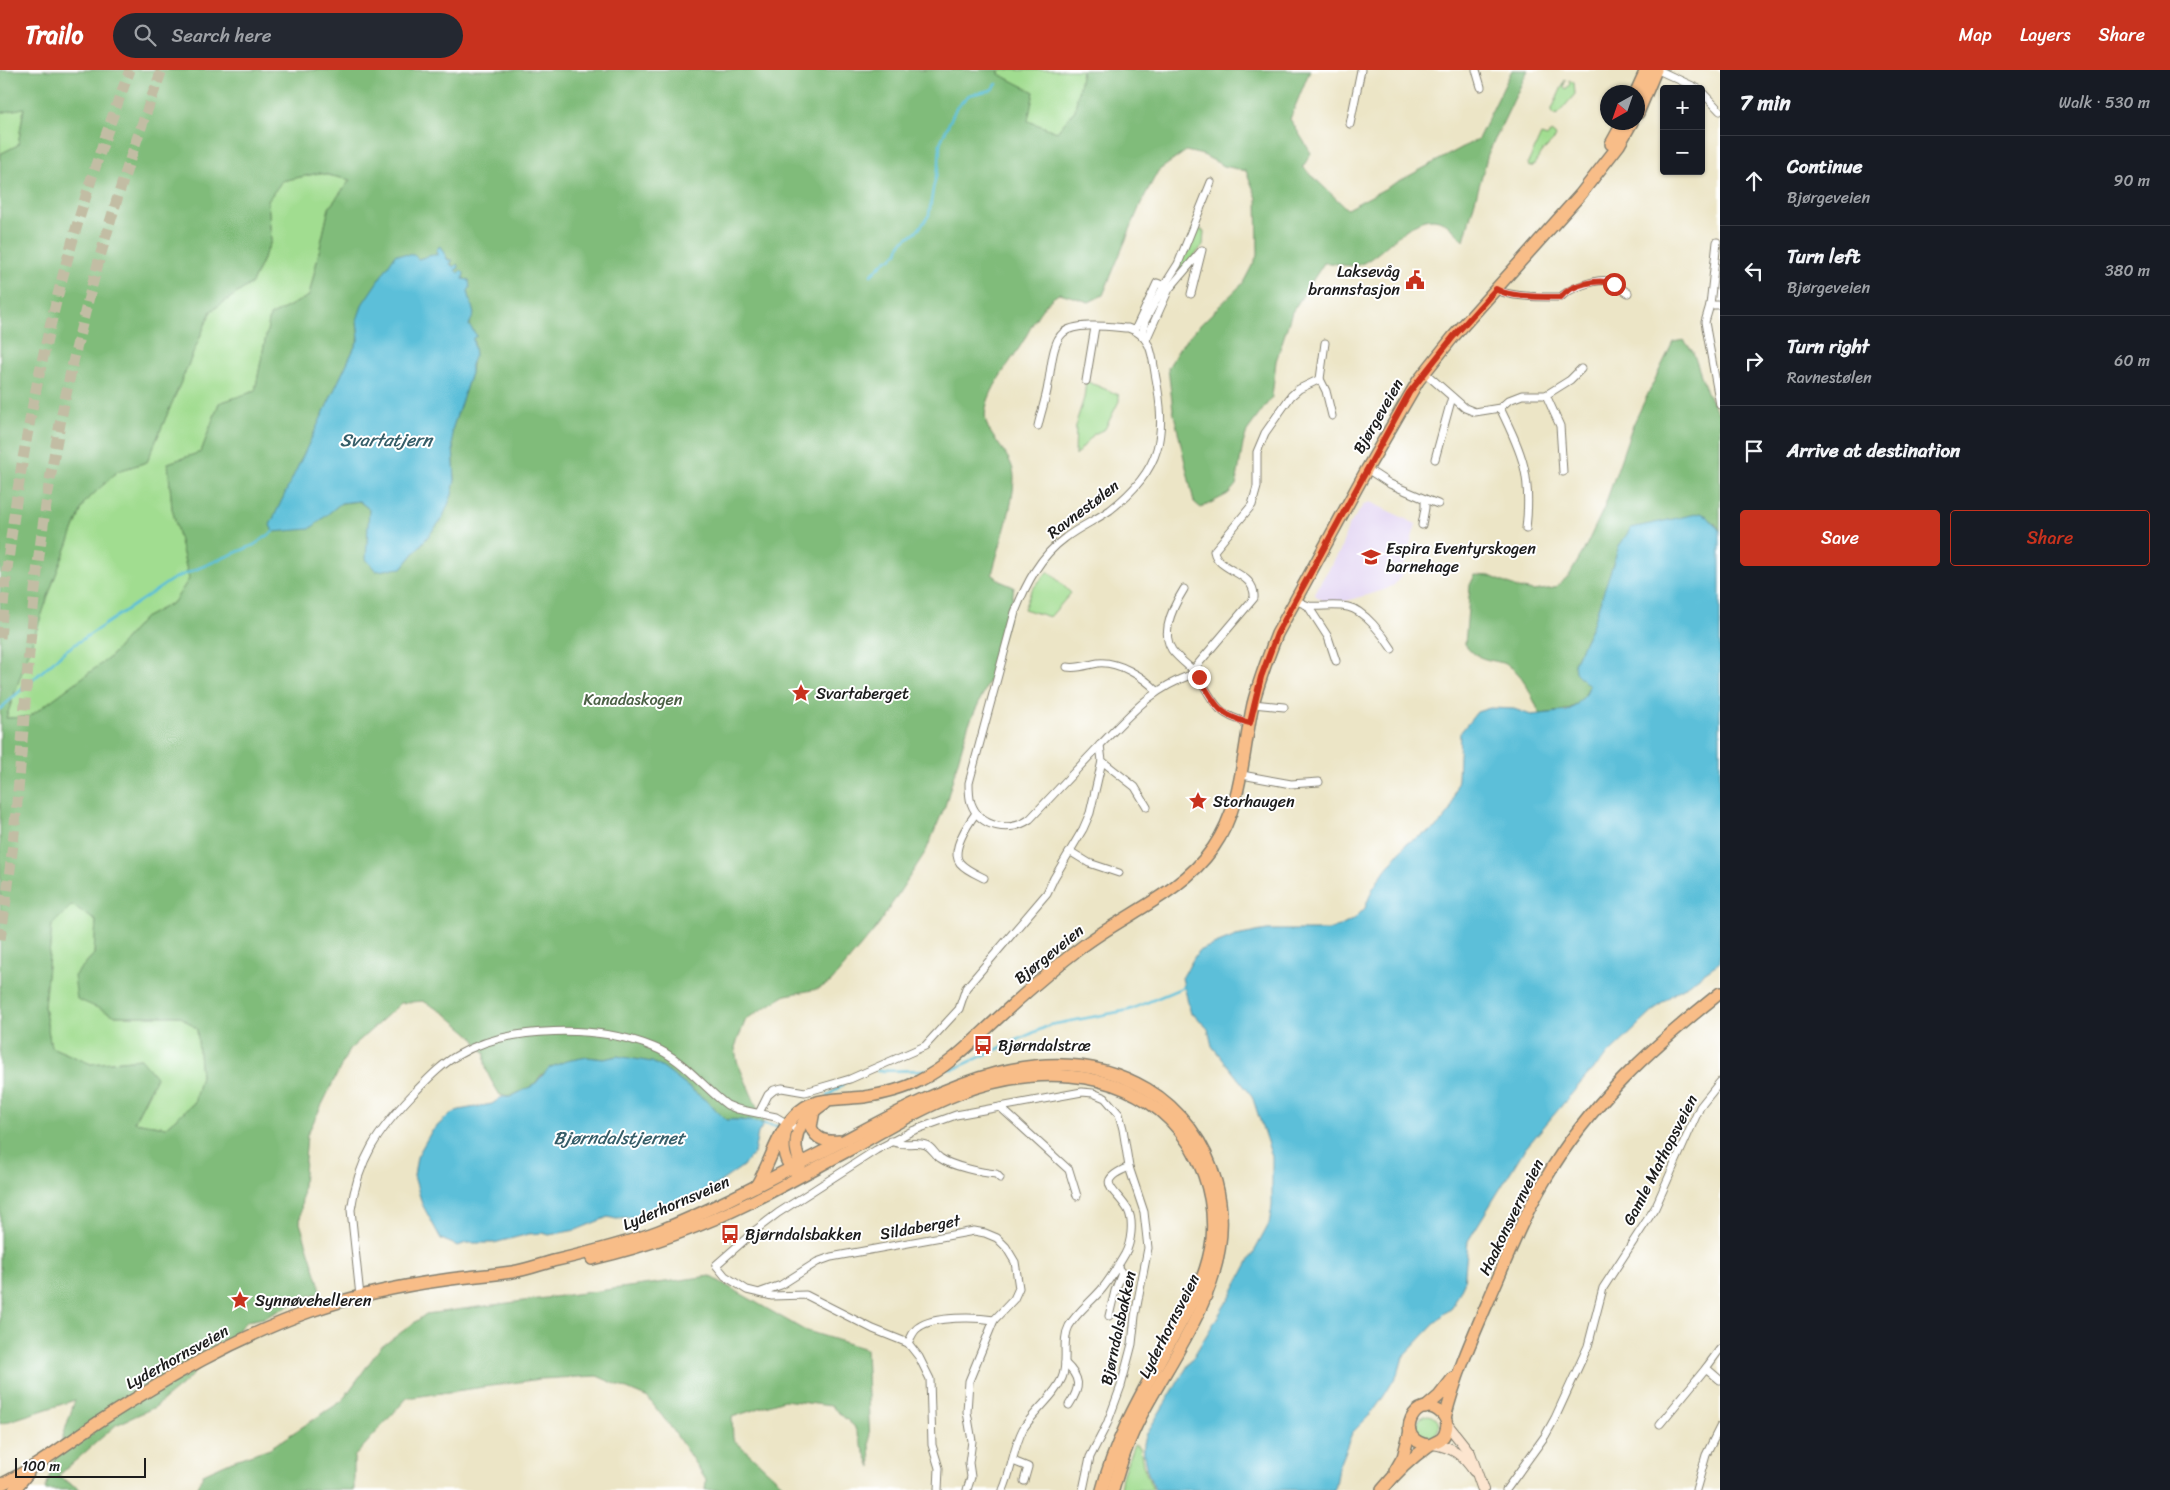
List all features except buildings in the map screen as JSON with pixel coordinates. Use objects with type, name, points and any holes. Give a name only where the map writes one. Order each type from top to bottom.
[{"type":"main road","points":[[1639,85],[1646,70]]},
{"type":"main road","points":[[1645,97],[1657,70]]},
{"type":"main road","name":"Bjørgeveien","points":[[1595,175],[1619,130]]},
{"type":"main road","name":"Bjørgeveien","points":[[793,1127],[805,1106],[820,1101],[895,1091],[918,1082],[941,1068],[1042,978],[1083,945],[1183,880],[1205,859],[1222,835],[1232,812],[1242,775],[1253,704],[1269,653],[1295,600],[1409,393],[1453,337],[1595,175],[1619,145],[1627,130]]},
{"type":"main road","name":"Haakonsvernveien","points":[[1446,1421],[1461,1366],[1530,1208],[1544,1181],[1571,1139],[1628,1073],[1656,1046],[1720,993]]},
{"type":"main road","name":"Lyderhornsveien","points":[[0,1486],[30,1470],[56,1450],[143,1393],[200,1360],[283,1322],[360,1296],[440,1280],[531,1268],[659,1231],[755,1187],[921,1100],[957,1085],[1009,1070],[1047,1065],[1090,1067],[1122,1076],[1164,1100],[1186,1122],[1205,1153],[1215,1179],[1222,1223],[1220,1253],[1215,1272],[1197,1314],[1132,1435],[1113,1490]]},
{"type":"main road","name":"Lyderhornsveien","points":[[531,1268],[548,1269],[580,1262],[663,1239],[720,1217],[940,1102],[986,1085],[1032,1076],[1066,1075],[1086,1077],[1118,1086],[1150,1102],[1176,1126],[1195,1155],[1206,1182],[1213,1226],[1210,1252],[1188,1309],[1122,1432],[1107,1470],[1102,1490]]},
{"type":"main road","name":"Bjørgeveien","points":[[755,1187],[782,1132],[804,1120],[814,1110],[828,1101]]},
{"type":"main road","points":[[814,1110],[810,1122],[816,1136],[828,1141],[843,1140]]},
{"type":"main road","points":[[793,1127],[784,1147],[800,1176]]},
{"type":"main road","name":"Haakonsvernveien","points":[[1425,1408],[1446,1389],[1461,1366]]},
{"type":"main road","points":[[1393,1478],[1403,1457],[1411,1419],[1419,1410],[1425,1408],[1436,1409],[1470,1453],[1484,1490]]},
{"type":"main road","points":[[1382,1490],[1393,1478],[1445,1434],[1446,1421]]},
{"type":"main road","points":[[1410,1431],[1417,1441],[1447,1447],[1460,1453],[1479,1478]]},
{"type":"main road","name":"Lyderhornsveien","points":[[14,1490],[30,1470]]},
{"type":"street","points":[[1350,124],[1361,70]]},
{"type":"street","points":[[1476,70],[1481,87]]},
{"type":"street","points":[[1657,70],[1689,85]]},
{"type":"street","points":[[1705,95],[1720,111]]},
{"type":"street","points":[[1144,337],[1145,321],[1166,288],[1178,264],[1211,182]]},
{"type":"street","points":[[1717,242],[1710,305],[1705,322],[1720,406]]},
{"type":"street","points":[[1166,288],[1202,250],[1191,294]]},
{"type":"street","points":[[1496,289],[1514,295],[1561,297],[1566,291],[1598,280],[1606,280],[1628,293]]},
{"type":"street","points":[[1135,330],[1157,283],[1166,288]]},
{"type":"street","points":[[1710,305],[1720,305]]},
{"type":"street","points":[[1086,381],[1095,327]]},
{"type":"street","points":[[1038,426],[1058,338],[1063,332],[1074,328],[1128,328],[1135,330],[1144,337]]},
{"type":"street","name":"Ravnestølen","points":[[976,813],[970,802],[969,783],[1012,621],[1025,586],[1042,561],[1065,538],[1109,510],[1131,492],[1151,465],[1161,436],[1162,411],[1153,358],[1144,337]]},
{"type":"street","points":[[1325,343],[1320,379],[1326,391],[1332,416]]},
{"type":"street","points":[[1424,372],[1465,408],[1476,412],[1500,408],[1509,400],[1522,395],[1546,395],[1570,380],[1580,369]]},
{"type":"street","points":[[984,878],[963,866],[958,861],[956,855],[967,825],[976,813],[995,826],[1008,828],[1021,826],[1030,820],[1123,719],[1157,691],[1193,672],[1254,598],[1255,590],[1251,584],[1220,561],[1214,551],[1252,505],[1256,495],[1256,460],[1265,433],[1291,396],[1299,389],[1320,379]]},
{"type":"street","points":[[1546,395],[1560,426],[1563,472]]},
{"type":"street","points":[[1435,459],[1452,397]]},
{"type":"street","points":[[1500,408],[1518,444],[1528,480],[1526,529]]},
{"type":"street","name":"Bjørgeveien","points":[[1367,469],[1390,484],[1438,504]]},
{"type":"street","points":[[1422,525],[1425,499]]},
{"type":"street","points":[[1184,589],[1174,606],[1168,627],[1168,641],[1172,650],[1199,677],[1220,711],[1228,717],[1250,723]]},
{"type":"street","points":[[1295,600],[1308,606],[1330,605],[1349,607],[1356,610],[1383,636],[1392,649]]},
{"type":"street","points":[[1308,606],[1324,629],[1336,661]]},
{"type":"street","points":[[1067,667],[1075,668],[1100,663],[1114,665],[1140,676],[1157,691]]},
{"type":"street","points":[[1253,704],[1284,707]]},
{"type":"street","points":[[759,1112],[768,1095],[774,1090],[782,1088],[805,1092],[850,1079],[914,1051],[932,1041],[959,1009],[970,984],[1047,893],[1090,812],[1102,761],[1100,745]]},
{"type":"street","points":[[1102,761],[1135,787],[1147,807]]},
{"type":"street","points":[[1242,775],[1291,784],[1319,782]]},
{"type":"street","points":[[1070,852],[1089,863],[1118,874]]},
{"type":"street","points":[[360,1296],[351,1210],[352,1200],[370,1147],[396,1112],[438,1070],[458,1055],[476,1046],[510,1036],[556,1031],[595,1034],[640,1042],[655,1047],[676,1060],[728,1105],[737,1109],[776,1117],[793,1127]]},
{"type":"street","name":"Gamle Mathopsveien","points":[[1506,1490],[1545,1436],[1555,1418],[1588,1346],[1603,1288],[1655,1208],[1700,1107],[1720,1082]]},
{"type":"street","name":"Bjørndalsbakken","points":[[758,1293],[739,1286],[725,1276],[716,1265],[757,1228],[778,1213],[891,1141],[937,1121],[1000,1107],[1082,1092],[1105,1098],[1119,1114],[1129,1168],[1144,1212],[1148,1239],[1147,1256],[1135,1316],[1132,1344],[1121,1386],[1107,1424],[1090,1457],[1083,1490]]},
{"type":"street","points":[[1000,1107],[1069,1170],[1077,1196]]},
{"type":"street","points":[[891,1141],[905,1145],[921,1144],[928,1146],[943,1159],[982,1173],[996,1174],[1000,1178]]},
{"type":"street","name":"Bjørndalsbakken","points":[[1002,1490],[1016,1446],[1023,1431],[1033,1414],[1062,1378],[1065,1364],[1066,1334],[1069,1325],[1102,1289],[1127,1249],[1131,1231],[1129,1212],[1120,1198],[1111,1191],[1109,1183],[1111,1177],[1116,1173],[1129,1168]]},
{"type":"street","name":"Sildaberget","points":[[758,1293],[776,1287],[817,1262],[831,1257],[974,1231],[997,1238],[1006,1247],[1015,1262],[1019,1288],[1014,1299],[994,1320],[969,1381],[967,1412],[972,1442],[969,1463],[971,1477],[967,1490]]},
{"type":"street","name":"Bjørndalsbakken","points":[[1109,1316],[1122,1273],[1117,1267]]},
{"type":"street","points":[[758,1293],[772,1296],[806,1295],[873,1329],[908,1343],[920,1357],[930,1379],[932,1445],[938,1468],[938,1490]]},
{"type":"street","points":[[908,1343],[917,1327],[925,1324],[957,1317],[978,1317],[994,1320]]},
{"type":"street","points":[[1660,1424],[1720,1349]]},
{"type":"street","name":"Bjørndalsbakken","points":[[1065,1364],[1075,1372],[1078,1383],[1077,1393],[1069,1405]]},
{"type":"street","points":[[1706,1368],[1720,1380]]},
{"type":"street","points":[[1696,1490],[1706,1455],[1720,1427]]},
{"type":"street","points":[[1013,1460],[1028,1467],[1024,1481]]},
{"type":"shaded area","name":"Espira Eventyrskogen barnehage","points":[[1370,502],[1416,524],[1401,576],[1394,585],[1384,590],[1339,603],[1323,601],[1315,595],[1315,591],[1340,551],[1348,527],[1364,504]]},
{"type":"green space","name":"Kanadaskogen","points":[[0,70],[999,70],[999,74],[1034,92],[1028,121],[1057,132],[1075,110],[1082,70],[1310,70],[1290,119],[1311,153],[1303,167],[1347,209],[1478,139],[1512,70],[1528,70],[1488,154],[1464,240],[1442,221],[1429,219],[1409,228],[1380,252],[1361,264],[1347,266],[1324,263],[1292,312],[1276,361],[1272,397],[1247,431],[1236,485],[1228,494],[1201,508],[1194,502],[1173,410],[1168,368],[1180,347],[1243,283],[1258,254],[1257,198],[1246,171],[1224,166],[1203,155],[1186,151],[1158,171],[1141,203],[1103,295],[1089,302],[1060,293],[1053,297],[1043,308],[991,392],[985,415],[990,432],[1011,463],[1014,478],[1012,501],[992,574],[1002,582],[1014,587],[1011,607],[989,681],[968,726],[945,806],[926,851],[877,927],[831,982],[818,989],[786,995],[746,1019],[735,1047],[737,1061],[764,1124],[745,1120],[726,1120],[709,1103],[663,1068],[617,1056],[604,1059],[587,1057],[541,1075],[534,1085],[510,1097],[500,1095],[487,1071],[485,1054],[472,1036],[446,1014],[423,1001],[401,1003],[349,1050],[307,1135],[300,1223],[322,1293],[311,1295],[264,1318],[247,1321],[182,1385],[155,1407],[116,1425],[58,1476],[81,1490],[45,1490],[75,1400],[0,1424],[0,154],[18,145],[24,108],[0,113]],"holes":[[[319,173],[350,180],[329,208],[309,296],[270,316],[255,391],[219,403],[201,452],[168,463],[172,508],[189,579],[174,602],[144,618],[109,658],[29,717],[6,718],[53,582],[84,503],[118,471],[147,462],[211,311],[252,283],[271,241],[268,200],[282,181]],[[439,246],[454,267],[457,264],[459,268],[455,270],[463,279],[469,280],[468,291],[472,317],[469,325],[474,343],[471,373],[452,430],[455,480],[442,519],[402,568],[369,509],[359,501],[341,503],[271,525],[359,338],[357,320],[421,258],[437,256]],[[72,905],[96,921],[94,954],[74,976],[77,999],[116,1016],[180,1016],[197,1029],[201,1076],[194,1103],[166,1127],[134,1122],[156,1077],[141,1059],[91,1064],[51,1047],[44,1006],[52,925]]]},
{"type":"green space","points":[[999,70],[1082,70],[1075,110],[1057,132],[1027,121],[1034,92],[999,74]]},
{"type":"green space","points":[[1565,80],[1564,87],[1566,89],[1570,84],[1569,80],[1574,83],[1575,94],[1555,115],[1552,109]]},
{"type":"green space","points":[[24,107],[18,145],[0,154],[0,113]]},
{"type":"green space","points":[[1551,132],[1556,136],[1555,139],[1543,151],[1533,166],[1529,167],[1528,163],[1541,135],[1547,137]]},
{"type":"green space","points":[[319,173],[350,180],[329,208],[309,296],[270,316],[255,391],[219,403],[201,452],[168,463],[172,508],[189,579],[174,602],[144,618],[109,658],[29,717],[6,718],[53,582],[84,503],[118,471],[147,462],[211,311],[252,283],[271,242],[268,200],[282,181]]},
{"type":"green space","points":[[1195,227],[1204,231],[1203,245],[1175,280],[1172,278]]},
{"type":"green space","points":[[1684,340],[1693,352],[1707,393],[1720,416],[1720,531],[1715,523],[1592,626],[1574,663],[1576,672],[1589,686],[1585,694],[1576,705],[1570,708],[1540,714],[1517,672],[1506,664],[1482,658],[1471,651],[1465,644],[1470,585],[1475,575],[1490,576],[1517,588],[1534,591],[1554,588],[1569,576],[1604,508],[1632,427],[1673,342]]},
{"type":"green space","points":[[1086,381],[1119,395],[1119,401],[1105,429],[1094,434],[1075,456],[1076,423],[1084,398]]},
{"type":"green space","points":[[1048,571],[1071,593],[1050,617],[1024,609],[1031,591]]},
{"type":"green space","points":[[72,904],[96,921],[94,954],[74,976],[116,1016],[180,1016],[197,1029],[201,1076],[194,1103],[166,1127],[134,1122],[152,1087],[141,1059],[91,1064],[51,1047],[44,1006],[52,925]]},
{"type":"green space","points":[[710,1276],[804,1330],[866,1349],[871,1467],[854,1426],[831,1406],[784,1400],[732,1417],[733,1439],[789,1490],[705,1490],[706,1480],[673,1430],[648,1398],[597,1376],[540,1379],[407,1398],[354,1457],[354,1490],[197,1490],[203,1474],[232,1461],[270,1448],[342,1401],[380,1348],[426,1314]]},
{"type":"green space","points":[[1428,1415],[1436,1418],[1439,1426],[1436,1434],[1428,1437],[1420,1434],[1417,1426],[1420,1418]]},
{"type":"green space","points":[[1134,1444],[1140,1447],[1143,1465],[1153,1490],[1120,1490],[1122,1476]]},
{"type":"water","name":"Svartatjern","points":[[440,246],[448,260],[453,260],[450,264],[454,267],[457,264],[459,268],[455,270],[458,273],[461,270],[464,273],[463,279],[469,280],[470,288],[468,291],[474,314],[469,325],[477,336],[473,338],[475,355],[471,365],[471,373],[452,430],[455,480],[452,495],[442,519],[402,568],[376,571],[366,559],[369,509],[359,501],[341,503],[310,529],[273,532],[270,525],[359,338],[357,320],[363,303],[396,254],[414,255],[418,259],[437,255],[436,250]]},
{"type":"water","points":[[1701,513],[1707,516],[1720,531],[1720,962],[1665,1000],[1591,1071],[1524,1150],[1468,1241],[1464,1283],[1452,1308],[1403,1357],[1399,1371],[1384,1396],[1372,1413],[1352,1433],[1338,1468],[1334,1490],[1155,1490],[1149,1477],[1144,1455],[1147,1433],[1232,1293],[1269,1224],[1272,1206],[1272,1157],[1252,1096],[1212,1046],[1208,1029],[1195,1015],[1191,1014],[1182,978],[1198,951],[1236,936],[1267,930],[1328,930],[1339,927],[1354,919],[1365,908],[1372,890],[1385,870],[1407,843],[1436,828],[1450,812],[1458,779],[1460,733],[1477,712],[1490,708],[1514,709],[1531,715],[1567,711],[1575,706],[1586,694],[1589,686],[1575,672],[1574,663],[1592,626],[1619,546],[1631,528]]},
{"type":"water","name":"Bjørndalstjernet","points":[[617,1056],[652,1062],[663,1068],[709,1103],[726,1120],[745,1120],[764,1124],[758,1133],[754,1153],[743,1166],[716,1185],[690,1198],[635,1218],[616,1219],[608,1217],[576,1230],[549,1235],[543,1233],[529,1234],[494,1243],[466,1243],[458,1246],[441,1239],[422,1204],[414,1176],[417,1157],[431,1132],[448,1116],[459,1110],[492,1104],[502,1097],[510,1097],[534,1085],[549,1068],[566,1061],[587,1057],[604,1059]]},
{"type":"waterway","points":[[871,275],[887,259],[891,259],[898,252],[901,243],[919,229],[929,215],[939,164],[940,143],[956,108],[969,95],[991,90],[997,84]]},
{"type":"waterway","points":[[0,709],[65,651],[173,579],[254,545],[273,532]]},
{"type":"waterway","points":[[947,1069],[954,1069],[1050,1025],[1129,1010],[1184,987]]},
{"type":"waterway","points":[[877,1071],[929,1070]]},
{"type":"waterway","points":[[828,1096],[843,1084]]},
{"type":"waterway","points":[[764,1124],[782,1127]]},
{"type":"tunnel","points":[[0,638],[18,492],[30,420],[45,349],[62,278],[82,208],[130,70]]},
{"type":"tunnel","points":[[0,939],[18,793],[34,597],[49,487],[60,426],[72,366],[103,246],[121,187],[162,70]]},
{"type":"place","name":"Laksevåg brannstasjon","points":[[1415,280]]},
{"type":"place","name":"Espira Eventyrskogen barnehage","points":[[1371,557]]},
{"type":"place","name":"Svartaberget","points":[[801,693]]},
{"type":"place","name":"Storhaugen","points":[[1198,801]]},
{"type":"place","name":"Bjørndalstræ","points":[[983,1045]]},
{"type":"place","name":"Bjørndalsbakken","points":[[730,1234]]},
{"type":"place","name":"Synnøvehelleren","points":[[240,1300]]},
{"type":"route","points":[[1199,677],[1220,711],[1228,717],[1250,723],[1253,704],[1261,677],[1277,634],[1409,393],[1453,337],[1496,289],[1514,295],[1561,297],[1566,291],[1598,280],[1606,280],[1614,284]]}]
